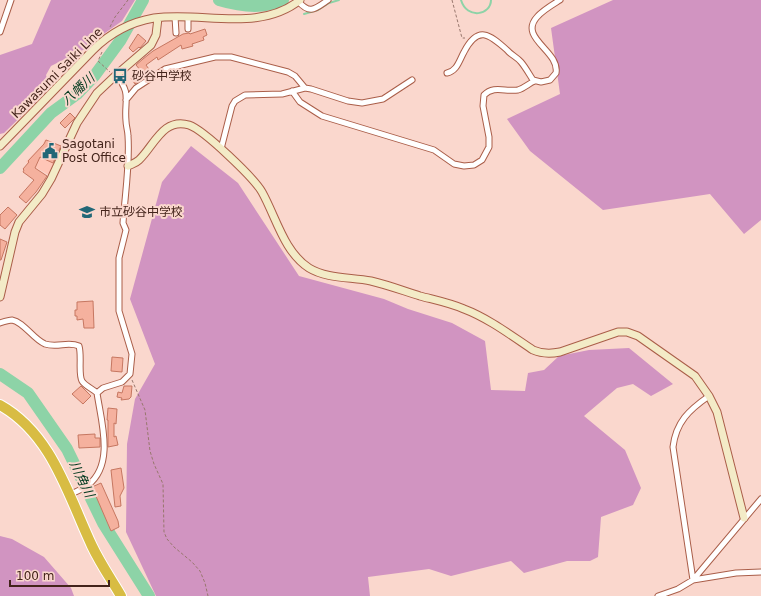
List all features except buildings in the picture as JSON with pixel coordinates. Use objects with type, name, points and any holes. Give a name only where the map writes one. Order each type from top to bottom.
[{"type":"highway","points":[[0,405],[22,420],[38,437],[50,456],[94,550],[121,596]]},
{"type":"street","points":[[0,32],[11,0]]},
{"type":"street","points":[[299,1],[303,7],[309,10],[328,0]]},
{"type":"street","points":[[292,91],[300,102],[322,116],[434,150],[454,164],[469,166],[482,160],[489,147],[489,137],[482,100],[484,95],[493,89],[516,90],[526,87],[532,82],[546,82],[554,77],[557,68],[553,59],[534,37],[532,27],[540,15],[560,0]]},
{"type":"street","name":"Kawasumi Saiki Line","points":[[0,146],[110,32],[143,20],[158,18],[259,18],[281,12],[299,1]]},
{"type":"street","points":[[175,17],[176,33]]},
{"type":"street","points":[[188,17],[188,29]]},
{"type":"street","points":[[0,297],[15,232],[20,222],[42,194],[51,179],[77,123],[98,92],[114,74],[151,45],[156,36],[158,18]]},
{"type":"street","points":[[447,73],[454,70],[467,48],[478,36],[484,34],[494,38],[521,62],[535,81]]},
{"type":"street","points":[[126,100],[136,88],[165,70],[220,56],[231,57],[288,72],[295,76],[305,88]]},
{"type":"street","points":[[97,393],[103,388],[122,382],[130,374],[132,354],[119,311],[119,258],[126,230],[123,223],[128,166],[126,100],[125,88],[114,74]]},
{"type":"street","points":[[221,149],[230,111],[235,101],[245,95],[282,94],[305,88],[348,101],[362,103],[383,99],[412,80]]},
{"type":"street","points":[[128,166],[138,161],[161,132],[169,126],[180,123],[190,126],[202,132],[262,190],[288,244],[297,258],[310,268],[324,274],[371,281],[464,308],[485,319],[540,353],[553,354],[618,332],[626,332],[638,336],[695,376],[710,396],[717,412],[744,518]]},
{"type":"street","points":[[0,323],[12,320],[19,323],[37,340],[46,344],[55,346],[73,343],[79,346],[81,354],[81,377],[83,382],[97,393],[105,446],[100,471],[94,480],[88,486],[69,495]]},
{"type":"street","points":[[693,580],[673,447],[674,438],[684,417],[696,405],[710,396]]},
{"type":"street","points":[[658,596],[678,589],[693,580],[761,499]]},
{"type":"street","points":[[693,580],[736,573],[761,572]]},
{"type":"path","points":[[110,32],[115,17],[128,0]]},
{"type":"path","points":[[452,0],[462,38],[478,36]]},
{"type":"path","points":[[102,52],[98,59],[99,62],[114,74]]},
{"type":"path","points":[[130,374],[145,410],[150,451],[163,484],[164,532],[174,548],[192,562],[200,571],[208,596]]},
{"type":"shaded area","points":[[51,0],[135,0],[122,21],[87,48],[51,66],[46,75],[48,83],[44,94],[4,133],[0,134],[0,55],[32,44]]},
{"type":"shaded area","points":[[613,0],[761,0],[761,220],[744,234],[710,194],[603,210],[530,151],[507,119],[560,94],[551,28]]},
{"type":"shaded area","points":[[45,139],[62,146],[49,175],[26,162],[43,144]]},
{"type":"shaded area","points":[[191,146],[238,183],[299,276],[384,299],[408,309],[452,323],[485,341],[491,390],[525,391],[528,373],[544,370],[559,356],[589,350],[629,348],[673,384],[651,396],[633,384],[617,388],[584,416],[625,450],[641,488],[633,505],[601,517],[598,557],[590,561],[567,561],[524,573],[511,561],[451,576],[429,569],[368,577],[370,596],[156,596],[126,532],[127,444],[135,399],[155,364],[130,299],[162,182]]},
{"type":"shaded area","points":[[0,536],[12,539],[44,557],[71,588],[74,596],[0,596]]},
{"type":"waterway","name":"八幡川","points":[[0,168],[51,113],[77,94],[95,75],[120,41],[143,0]]},
{"type":"waterway","name":"八幡川","points":[[219,0],[251,6],[268,5],[283,0]]},
{"type":"waterway","points":[[304,14],[318,10],[329,3],[339,0]]},
{"type":"waterway","points":[[461,0],[468,11],[473,13],[483,12],[490,5],[491,0]]},
{"type":"waterway","name":"川角川","points":[[0,374],[28,393],[67,449],[103,523],[149,596]]},
{"type":"place","name":"砂谷中学校","points":[[120,76]]},
{"type":"place","name":"Sagotani Post Office","points":[[50,151]]},
{"type":"place","name":"市立砂谷中学校","points":[[87,212]]}]
